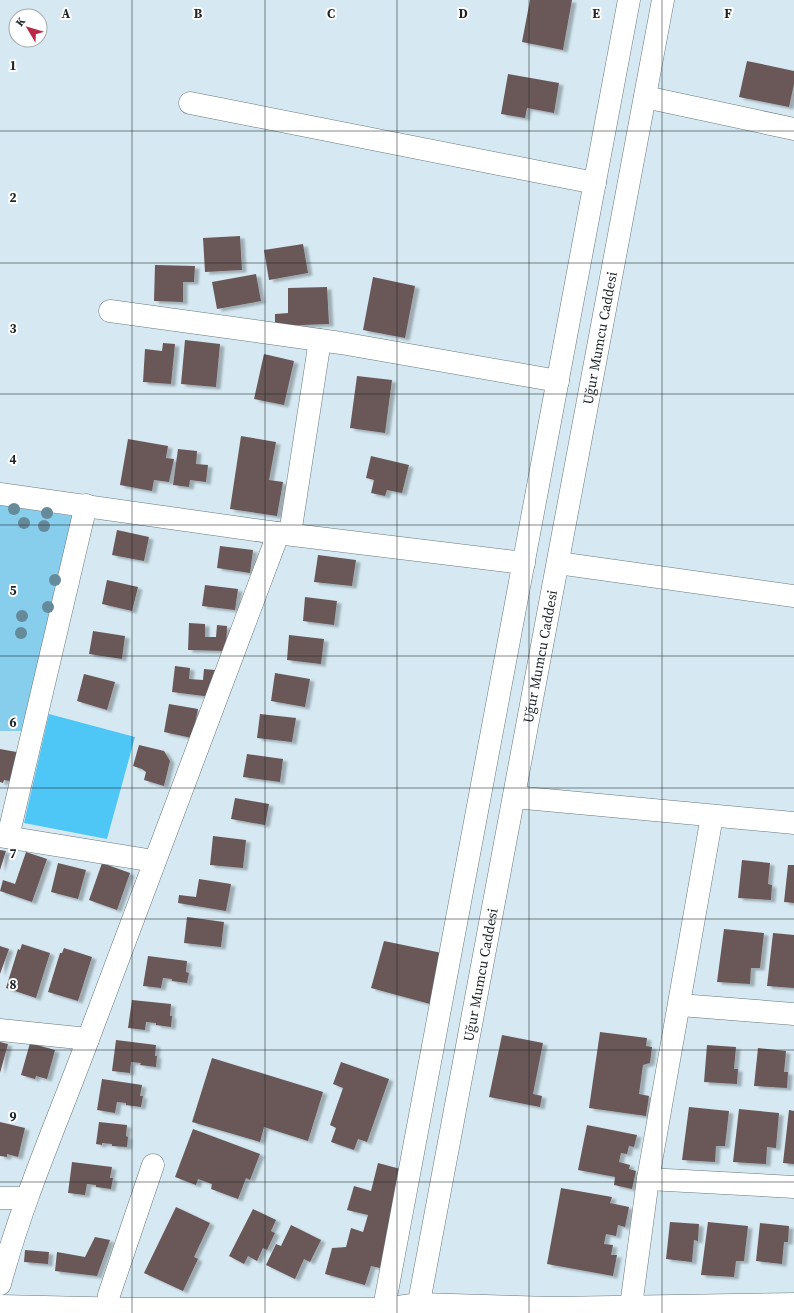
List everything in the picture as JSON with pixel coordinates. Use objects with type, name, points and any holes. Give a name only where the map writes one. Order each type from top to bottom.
[{"type":"street","points":[[384,1311],[629,0]]},
{"type":"street","name":"Uğur Mumcu Caddesi","points":[[418,1308],[663,0]]},
{"type":"street","points":[[645,97],[794,129]]},
{"type":"street","points":[[190,103],[595,182]]},
{"type":"street","points":[[110,311],[320,340],[558,381]]},
{"type":"street","points":[[0,1284],[26,1198],[88,1039],[274,545],[283,533],[320,340]]},
{"type":"street","points":[[0,494],[283,533],[524,563]]},
{"type":"street","points":[[86,505],[4,836],[154,861]]},
{"type":"street","points":[[558,563],[794,596]]},
{"type":"street","points":[[514,797],[794,823]]},
{"type":"street","points":[[631,1306],[648,1179],[680,1005],[712,816]]},
{"type":"street","points":[[680,1005],[794,1014]]},
{"type":"street","points":[[0,1030],[88,1039]]},
{"type":"street","points":[[107,1308],[109,1295],[153,1165]]},
{"type":"street","points":[[648,1179],[794,1187]]},
{"type":"street","points":[[0,1198],[26,1198]]},
{"type":"street","points":[[0,1306],[107,1308],[133,1311],[384,1311],[418,1308],[552,1310],[631,1306],[794,1304]]},
{"type":"shaded area","points":[[0,505],[72,516],[23,731],[0,731]]},
{"type":"shaded area","points":[[49,714],[135,737],[107,839],[24,823]]},
{"type":"building","points":[[530,0],[572,0],[563,50],[522,42]]},
{"type":"building","points":[[747,61],[794,71],[794,84],[789,107],[739,97]]},
{"type":"building","points":[[508,74],[559,83],[554,113],[527,108],[525,118],[501,114]]},
{"type":"building","points":[[240,236],[242,270],[205,272],[203,238]]},
{"type":"building","points":[[303,244],[308,273],[269,280],[264,250]]},
{"type":"building","points":[[155,265],[195,266],[194,282],[183,282],[183,302],[154,301]]},
{"type":"building","points":[[256,274],[261,301],[217,309],[212,282]]},
{"type":"building","points":[[373,277],[415,286],[405,338],[363,330]]},
{"type":"building","points":[[327,287],[329,324],[275,326],[275,314],[288,313],[288,288]]},
{"type":"building","points":[[185,340],[220,344],[216,387],[181,384]]},
{"type":"building","points":[[163,343],[175,344],[171,384],[143,382],[145,349],[162,351]]},
{"type":"building","points":[[264,354],[294,361],[284,405],[254,399]]},
{"type":"building","points":[[357,376],[392,380],[385,433],[350,428]]},
{"type":"building","points":[[241,436],[276,442],[269,480],[283,482],[277,516],[230,509]]},
{"type":"building","points":[[128,439],[168,446],[166,458],[174,459],[169,482],[154,480],[152,491],[120,485]]},
{"type":"building","points":[[178,449],[197,451],[196,464],[208,465],[206,482],[190,480],[189,487],[173,485]]},
{"type":"building","points":[[371,456],[409,465],[402,493],[387,490],[385,496],[371,493],[374,480],[366,478]]},
{"type":"building","points":[[117,530],[149,537],[144,561],[112,555]]},
{"type":"building","points":[[220,546],[253,550],[250,573],[217,568]]},
{"type":"building","points":[[318,555],[356,560],[352,586],[314,582]]},
{"type":"building","points":[[107,580],[138,587],[132,611],[102,604]]},
{"type":"building","points":[[205,585],[238,589],[235,610],[202,606]]},
{"type":"building","points":[[305,597],[337,601],[334,625],[303,621]]},
{"type":"building","points":[[189,623],[205,624],[205,637],[216,637],[217,625],[227,626],[226,651],[188,650]]},
{"type":"building","points":[[93,631],[125,636],[122,659],[89,654]]},
{"type":"building","points":[[289,635],[324,639],[321,664],[287,660]]},
{"type":"building","points":[[175,666],[190,668],[189,679],[203,680],[204,669],[215,670],[212,697],[172,692]]},
{"type":"building","points":[[275,673],[310,679],[305,707],[271,701]]},
{"type":"building","points":[[84,674],[115,682],[107,710],[77,701]]},
{"type":"building","points":[[169,704],[198,709],[192,738],[164,732]]},
{"type":"building","points":[[260,714],[296,718],[292,742],[257,738]]},
{"type":"building","points":[[139,745],[164,751],[170,761],[164,786],[144,780],[146,772],[133,766]]},
{"type":"building","points":[[0,749],[22,753],[15,782],[4,780],[3,783],[0,782]]},
{"type":"building","points":[[247,754],[283,759],[280,782],[243,777]]},
{"type":"building","points":[[235,798],[269,804],[265,825],[231,819]]},
{"type":"building","points":[[213,836],[246,840],[243,868],[210,865]]},
{"type":"building","points":[[0,850],[6,851],[0,870]]},
{"type":"building","points":[[26,852],[47,859],[32,902],[0,891],[3,880],[15,884]]},
{"type":"building","points":[[742,860],[770,863],[768,884],[772,885],[771,900],[738,898]]},
{"type":"building","points":[[58,863],[86,870],[78,899],[51,892]]},
{"type":"building","points":[[102,863],[130,873],[117,910],[89,900]]},
{"type":"building","points":[[788,865],[794,865],[794,903],[784,902]]},
{"type":"building","points":[[199,879],[231,884],[226,911],[178,903],[179,895],[196,897]]},
{"type":"building","points":[[187,917],[224,922],[221,947],[184,943]]},
{"type":"building","points":[[724,929],[764,933],[760,968],[751,968],[750,984],[717,982]]},
{"type":"building","points":[[773,933],[794,935],[794,988],[767,986]]},
{"type":"building","points":[[384,941],[442,953],[430,1004],[371,988]]},
{"type":"building","points":[[22,944],[50,953],[36,998],[6,988],[18,949],[20,950]]},
{"type":"building","points":[[0,946],[9,949],[0,974]]},
{"type":"building","points":[[64,948],[92,957],[78,1001],[48,992],[60,953],[62,953]]},
{"type":"building","points":[[148,956],[187,961],[186,972],[189,973],[187,983],[163,978],[161,988],[143,986]]},
{"type":"building","points":[[132,1000],[171,1004],[171,1027],[146,1022],[145,1030],[128,1028]]},
{"type":"building","points":[[600,1032],[647,1038],[646,1046],[652,1047],[650,1063],[643,1065],[639,1094],[649,1096],[646,1116],[589,1108]]},
{"type":"building","points":[[502,1035],[543,1043],[533,1094],[542,1096],[540,1107],[489,1097]]},
{"type":"building","points":[[116,1040],[156,1045],[156,1067],[131,1062],[130,1073],[112,1071]]},
{"type":"building","points":[[0,1042],[8,1044],[0,1073]]},
{"type":"building","points":[[30,1043],[55,1050],[47,1079],[36,1076],[35,1079],[21,1075]]},
{"type":"building","points":[[707,1045],[736,1047],[734,1069],[738,1069],[737,1084],[704,1082]]},
{"type":"building","points":[[758,1048],[786,1051],[784,1072],[788,1072],[787,1088],[754,1086]]},
{"type":"building","points":[[212,1058],[323,1092],[308,1141],[264,1127],[260,1142],[192,1122]]},
{"type":"building","points":[[341,1062],[389,1079],[367,1142],[358,1139],[354,1150],[331,1142],[336,1128],[330,1125],[343,1088],[333,1084]]},
{"type":"building","points":[[102,1079],[142,1085],[140,1096],[143,1096],[141,1107],[117,1102],[115,1113],[97,1110]]},
{"type":"building","points":[[689,1107],[729,1111],[725,1146],[716,1146],[715,1162],[682,1160]]},
{"type":"building","points":[[739,1109],[779,1113],[776,1148],[767,1147],[766,1164],[733,1162]]},
{"type":"building","points":[[789,1110],[794,1111],[794,1164],[783,1163]]},
{"type":"building","points":[[0,1122],[25,1128],[18,1157],[7,1154],[7,1157],[0,1156]]},
{"type":"building","points":[[99,1122],[127,1125],[127,1147],[112,1146],[112,1144],[102,1143],[102,1145],[96,1144]]},
{"type":"building","points":[[587,1125],[637,1135],[634,1147],[629,1146],[627,1154],[621,1153],[619,1162],[630,1165],[629,1169],[636,1171],[632,1189],[614,1185],[615,1177],[578,1170]]},
{"type":"building","points":[[193,1129],[260,1154],[250,1180],[246,1178],[238,1199],[211,1189],[212,1184],[198,1179],[196,1185],[175,1177]]},
{"type":"building","points":[[72,1162],[112,1167],[110,1178],[113,1178],[111,1189],[87,1184],[85,1195],[68,1193]]},
{"type":"building","points":[[378,1163],[408,1171],[380,1268],[371,1266],[365,1285],[325,1274],[332,1248],[346,1247],[351,1228],[363,1232],[368,1215],[347,1210],[354,1186],[371,1191]]},
{"type":"building","points":[[561,1188],[612,1197],[610,1203],[629,1207],[625,1227],[618,1225],[616,1236],[606,1234],[604,1244],[613,1245],[611,1255],[617,1255],[613,1276],[547,1264]]},
{"type":"building","points":[[176,1207],[210,1223],[194,1257],[198,1259],[183,1291],[144,1273]]},
{"type":"building","points":[[253,1209],[276,1220],[271,1231],[275,1233],[267,1250],[263,1248],[257,1261],[248,1256],[244,1264],[229,1256]]},
{"type":"building","points":[[670,1222],[699,1224],[698,1241],[694,1240],[692,1262],[666,1259]]},
{"type":"building","points":[[708,1222],[748,1226],[744,1261],[736,1261],[734,1277],[701,1275]]},
{"type":"building","points":[[760,1223],[789,1226],[788,1242],[784,1242],[782,1264],[756,1261]]},
{"type":"building","points":[[291,1225],[321,1240],[310,1262],[304,1259],[295,1279],[266,1265],[276,1244],[281,1246]]},
{"type":"building","points":[[95,1237],[110,1240],[97,1276],[55,1271],[57,1252],[85,1257]]},
{"type":"building","points":[[25,1250],[49,1252],[48,1264],[24,1262]]}]
